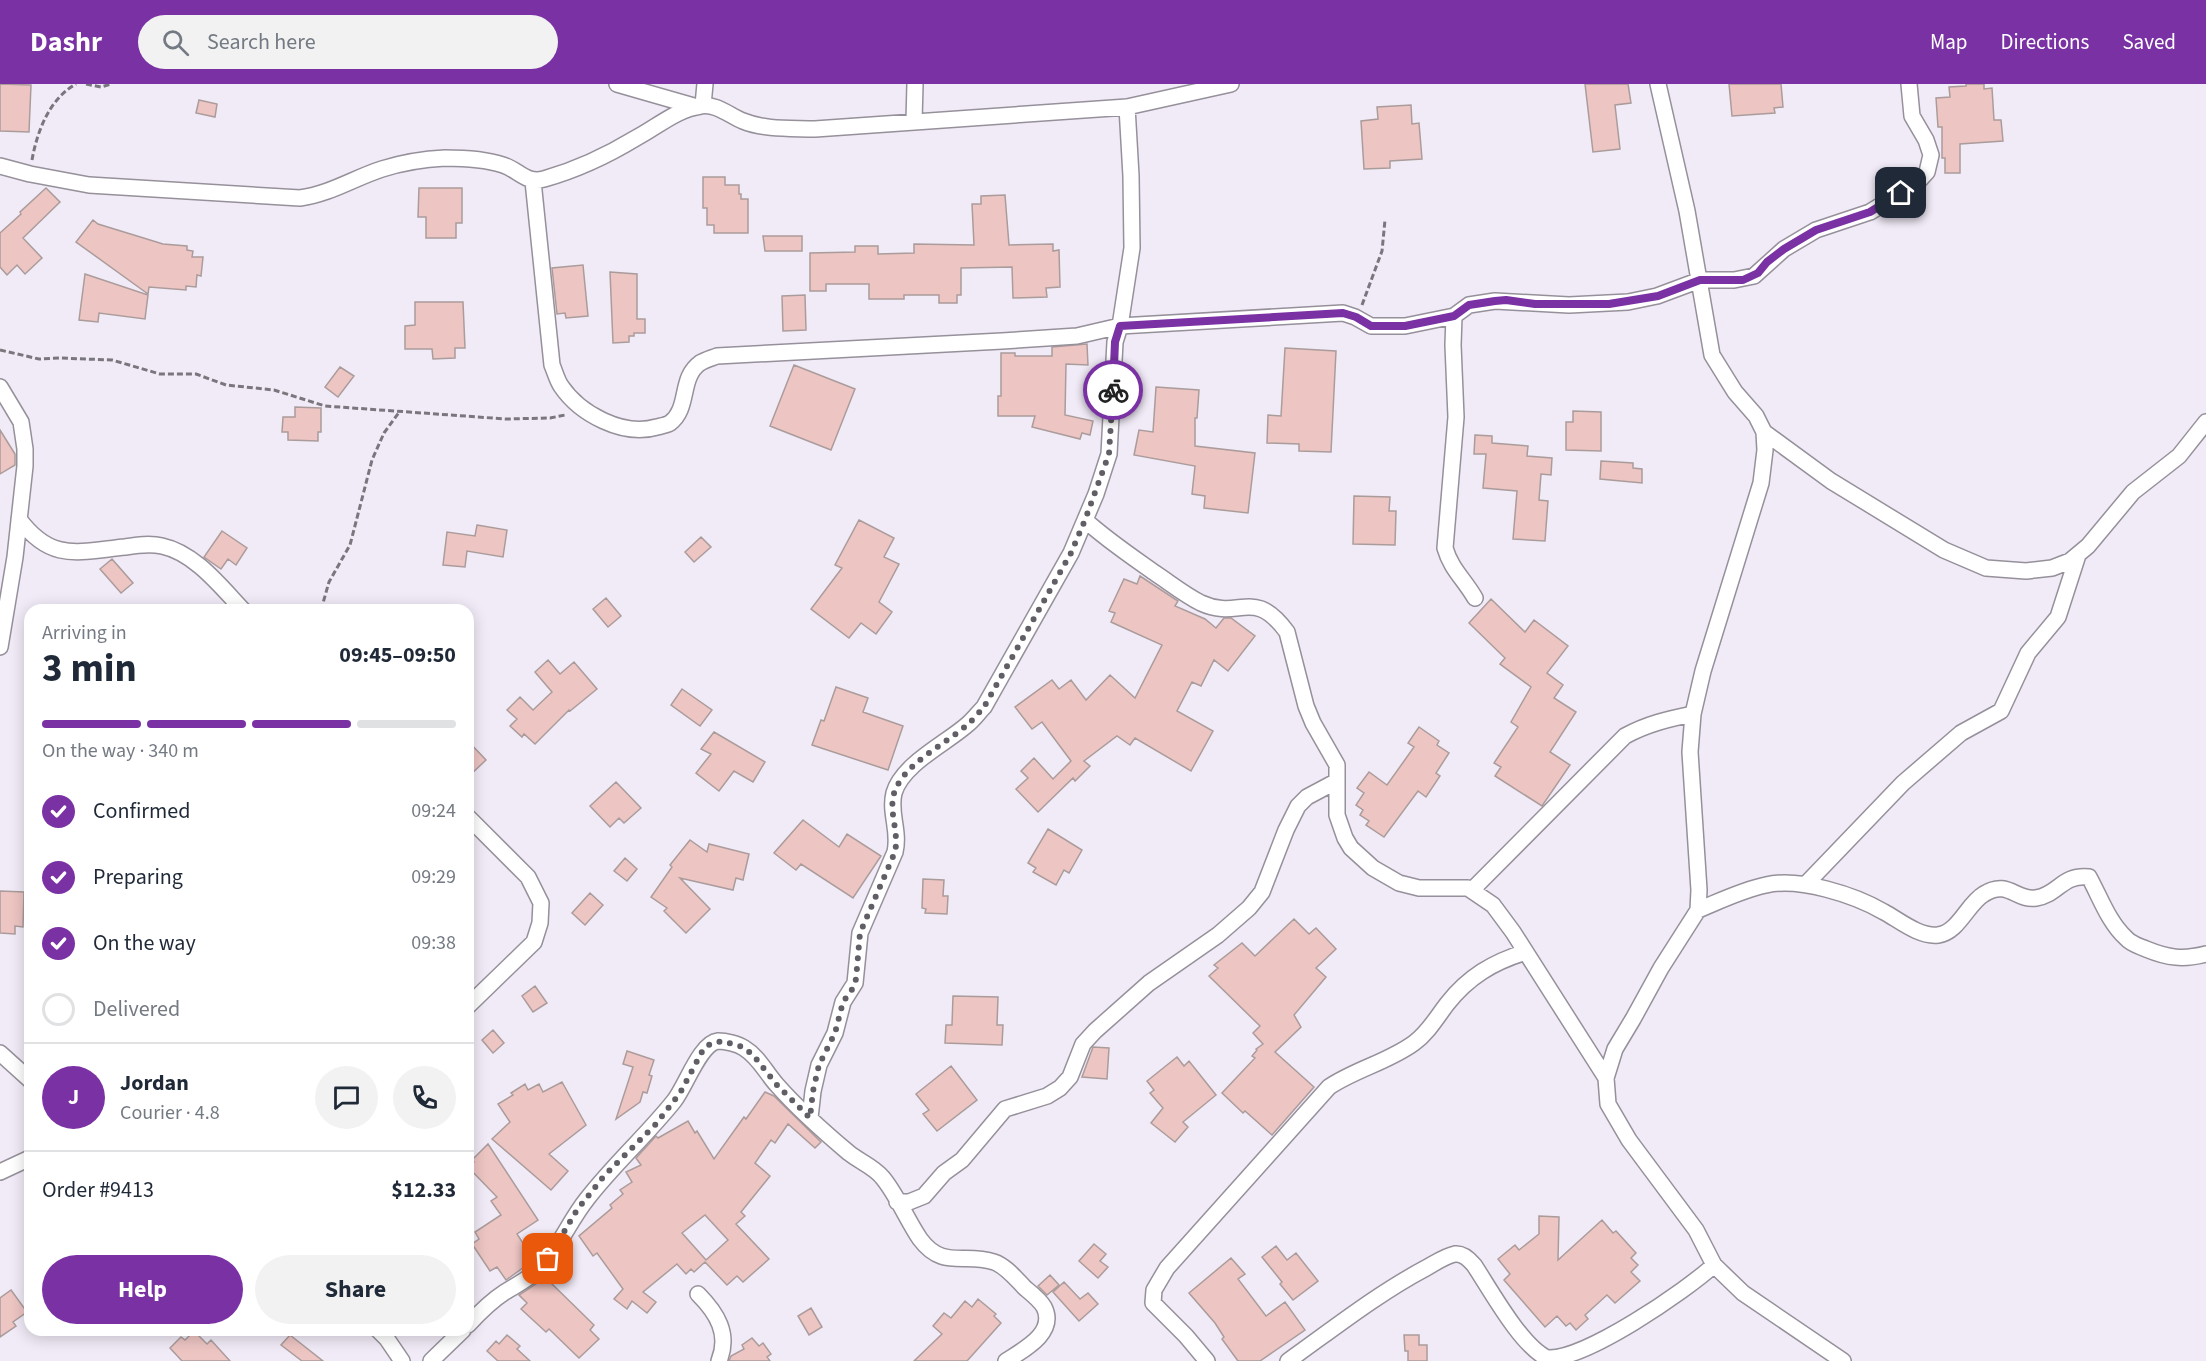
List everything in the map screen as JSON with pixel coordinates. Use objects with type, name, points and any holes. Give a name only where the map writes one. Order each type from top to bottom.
[{"type":"street","points":[[617,84],[725,111],[743,121],[765,126],[815,129],[1127,107],[1231,84]]},
{"type":"street","points":[[700,106],[705,84]]},
{"type":"street","points":[[914,121],[915,84]]},
{"type":"street","points":[[1658,84],[1687,211],[1712,355],[1735,392],[1756,416],[1764,432],[1765,450],[1761,483],[1703,671],[1693,714],[1690,752],[1699,890],[1698,910],[1661,968],[1615,1049],[1606,1078],[1608,1104],[1629,1140],[1696,1230],[1714,1265],[1743,1293],[1843,1361]]},
{"type":"street","points":[[532,181],[552,365],[560,385],[586,410],[614,424],[632,429],[649,429],[669,424],[680,410],[688,376],[700,363],[717,356],[1077,336],[1120,326],[1343,313],[1377,327],[1405,326],[1454,316],[1469,305],[1495,301],[1569,305],[1628,302],[1658,296],[1700,280],[1734,280],[1754,276],[1784,249],[1816,230],[1870,212],[1916,183],[1927,172],[1931,155],[1926,140],[1912,117],[1909,84]]},
{"type":"street","points":[[0,165],[30,174],[89,185],[300,198],[316,196],[381,169],[443,158],[506,165],[532,181],[550,177],[595,160],[636,139],[678,113],[700,106]]},
{"type":"street","points":[[810,1118],[819,1065],[835,1033],[843,1002],[853,988],[856,979],[860,933],[895,852],[897,839],[892,810],[895,789],[900,778],[969,724],[984,707],[1071,553],[1109,454],[1115,342],[1120,326],[1132,248],[1127,107]]},
{"type":"street","points":[[1454,316],[1456,417],[1445,548],[1449,564],[1467,584],[1475,598]]},
{"type":"street","points":[[0,387],[21,422],[25,437],[26,466],[7,611],[0,647]]},
{"type":"street","points":[[1764,432],[1831,481],[1936,546],[1965,561],[1986,568],[2026,571],[2052,568],[2078,555],[2133,492],[2179,456],[2206,422]]},
{"type":"street","points":[[19,519],[29,532],[52,549],[77,552],[143,544],[161,546],[178,552],[215,581],[237,604]]},
{"type":"street","points":[[1085,520],[1126,553],[1198,601],[1213,607],[1260,607],[1280,622],[1287,632],[1306,706],[1313,723],[1336,761],[1337,806],[1345,838],[1362,859],[1384,875],[1409,886],[1457,886],[1472,890],[1493,905],[1526,952],[1606,1078]]},
{"type":"street","points":[[1806,884],[1903,783],[1961,733],[2001,711],[2028,653],[2058,617],[2078,555]]},
{"type":"street","points":[[1472,890],[1625,736],[1640,727],[1693,714]]},
{"type":"street","points":[[897,1203],[909,1202],[924,1196],[944,1173],[962,1160],[1005,1109],[1047,1096],[1060,1088],[1070,1077],[1083,1044],[1095,1030],[1149,983],[1218,935],[1249,908],[1262,892],[1286,830],[1298,806],[1307,797],[1337,781]]},
{"type":"street","points":[[474,823],[528,877],[541,903],[540,923],[534,942],[474,999]]},
{"type":"street","points":[[1698,910],[1769,884],[1806,884],[1877,907],[1920,932],[1934,935],[1954,927],[1971,904],[1989,891],[2005,888],[2024,897],[2034,898],[2047,894],[2069,878],[2081,876],[2089,878],[2123,936],[2132,943],[2168,958],[2186,959],[2206,954]]},
{"type":"street","points":[[1207,1361],[1186,1336],[1153,1304],[1154,1290],[1167,1268],[1329,1087],[1357,1070],[1392,1057],[1416,1041],[1455,994],[1477,974],[1495,963],[1526,952]]},
{"type":"street","points":[[474,1319],[494,1300],[527,1280],[541,1268],[555,1250],[577,1210],[604,1176],[656,1124],[680,1093],[703,1050],[710,1044],[722,1041],[743,1047],[753,1055],[782,1091],[810,1118],[850,1154],[880,1174],[922,1241],[931,1251],[941,1257],[951,1259],[983,1259],[996,1263],[1012,1275],[1044,1308],[1046,1320],[1037,1339],[1032,1345],[1006,1361]]},
{"type":"street","points":[[0,1053],[24,1075]]},
{"type":"street","points":[[0,1172],[24,1161]]},
{"type":"street","points":[[1288,1361],[1380,1295],[1427,1267],[1457,1254],[1468,1258],[1474,1265],[1510,1320],[1530,1345],[1547,1358],[1563,1361],[1576,1358],[1605,1345],[1685,1292],[1714,1265]]},
{"type":"street","points":[[698,1294],[720,1321],[723,1337],[719,1361]]},
{"type":"street","points":[[384,1336],[402,1361]]},
{"type":"street","points":[[431,1361],[457,1336]]},
{"type":"path","points":[[30,174],[42,123],[51,108],[76,84]]},
{"type":"path","points":[[86,84],[101,87],[111,84]]},
{"type":"path","points":[[1365,324],[1362,304],[1382,251],[1385,220]]},
{"type":"path","points":[[0,350],[39,359],[59,357],[112,360],[160,374],[196,374],[226,385],[274,390],[325,406],[535,419],[586,410]]},
{"type":"path","points":[[323,604],[329,582],[350,545],[372,460],[384,433],[400,411]]},
{"type":"building","points":[[0,84],[31,85],[29,132],[0,131]]},
{"type":"building","points":[[1585,84],[1628,84],[1631,103],[1615,105],[1620,149],[1593,152]]},
{"type":"building","points":[[1729,84],[1781,84],[1783,107],[1774,108],[1775,113],[1732,116]]},
{"type":"building","points":[[1966,84],[1984,84],[1984,89],[1992,88],[1994,120],[2001,120],[2003,141],[1960,144],[1960,173],[1945,173],[1945,158],[1942,158],[1942,127],[1938,127],[1936,98],[1950,97],[1949,87],[1966,86]]},
{"type":"building","points":[[199,100],[217,104],[215,117],[196,113]]},
{"type":"building","points":[[1411,105],[1412,124],[1419,123],[1422,159],[1390,161],[1390,168],[1364,169],[1361,121],[1378,119],[1377,107]]},
{"type":"building","points":[[703,177],[725,177],[725,185],[739,185],[741,199],[748,199],[748,233],[714,233],[714,225],[707,225],[707,208],[703,208]]},
{"type":"building","points":[[46,188],[60,202],[23,238],[42,258],[25,274],[17,265],[7,275],[0,267],[0,233]]},
{"type":"building","points":[[419,188],[462,188],[462,223],[456,223],[456,238],[426,238],[426,217],[418,217]]},
{"type":"building","points":[[1005,195],[1009,245],[1053,244],[1053,251],[1059,250],[1060,287],[1046,288],[1047,297],[1013,298],[1012,267],[961,268],[961,295],[957,295],[957,303],[939,303],[939,295],[904,295],[904,299],[869,299],[869,284],[826,284],[826,291],[810,291],[810,253],[855,252],[855,246],[878,246],[878,254],[914,253],[914,244],[974,245],[972,204],[981,204],[981,196]]},
{"type":"building","points":[[93,220],[98,224],[163,244],[187,246],[187,250],[193,251],[192,257],[203,257],[201,276],[197,275],[196,287],[186,286],[186,290],[149,287],[148,294],[76,242]]},
{"type":"building","points":[[763,236],[802,236],[802,251],[765,251]]},
{"type":"building","points":[[583,265],[588,316],[566,318],[565,313],[557,314],[552,268]]},
{"type":"building","points":[[610,272],[637,274],[637,319],[645,319],[645,333],[634,333],[634,336],[629,336],[629,342],[613,343]]},
{"type":"building","points":[[85,274],[148,295],[145,319],[99,313],[98,322],[79,320]]},
{"type":"building","points":[[805,295],[806,330],[783,331],[782,296]]},
{"type":"building","points":[[415,302],[463,302],[465,348],[455,348],[455,358],[433,359],[432,349],[405,349],[405,326],[415,325]]},
{"type":"building","points":[[1087,344],[1088,365],[1066,364],[1065,415],[1093,421],[1090,435],[1082,433],[1080,439],[1032,427],[1035,416],[998,416],[998,396],[1001,396],[1001,353],[1015,353],[1015,356],[1052,356],[1052,347]]},
{"type":"building","points":[[1285,348],[1336,351],[1331,452],[1299,451],[1299,444],[1267,443],[1268,415],[1281,416]]},
{"type":"building","points":[[794,365],[855,389],[831,450],[770,426]]},
{"type":"building","points":[[340,367],[354,376],[338,397],[325,387]]},
{"type":"building","points":[[1156,387],[1199,390],[1197,418],[1195,418],[1195,446],[1255,453],[1248,513],[1204,508],[1205,496],[1192,494],[1195,466],[1134,455],[1139,430],[1153,432]]},
{"type":"building","points":[[295,407],[321,408],[321,432],[318,432],[318,441],[288,440],[288,432],[282,432],[283,417],[295,417]]},
{"type":"building","points":[[1573,411],[1601,412],[1601,451],[1566,450],[1566,422],[1573,422]]},
{"type":"building","points":[[0,430],[15,454],[15,465],[0,474]]},
{"type":"building","points":[[1475,435],[1492,436],[1492,443],[1528,446],[1527,456],[1552,458],[1551,475],[1541,474],[1539,500],[1548,501],[1545,541],[1513,539],[1517,491],[1483,488],[1486,454],[1474,454]]},
{"type":"building","points":[[1601,461],[1633,463],[1633,468],[1642,469],[1642,483],[1600,479]]},
{"type":"building","points":[[1354,496],[1390,497],[1389,511],[1396,511],[1395,545],[1353,544]]},
{"type":"building","points":[[859,520],[894,538],[884,557],[899,564],[879,602],[892,612],[876,634],[861,623],[849,638],[811,609],[842,568],[835,565]]},
{"type":"building","points":[[477,525],[507,530],[503,557],[467,551],[465,567],[443,565],[447,532],[475,536]]},
{"type":"building","points":[[222,531],[247,548],[236,565],[228,559],[221,569],[204,557]]},
{"type":"building","points":[[701,537],[711,547],[694,562],[685,552]]},
{"type":"building","points":[[112,559],[133,583],[121,593],[100,569]]},
{"type":"building","points":[[1140,576],[1178,601],[1175,606],[1205,619],[1216,628],[1224,618],[1231,618],[1255,636],[1228,671],[1214,660],[1201,686],[1192,682],[1177,711],[1213,731],[1191,771],[1135,738],[1130,745],[1117,736],[1084,761],[1090,766],[1075,781],[1073,778],[1038,812],[1016,789],[1028,778],[1021,771],[1034,758],[1053,779],[1071,761],[1042,722],[1032,729],[1015,707],[1052,680],[1059,689],[1071,680],[1086,700],[1110,675],[1135,698],[1162,645],[1111,622],[1115,613],[1109,611],[1124,579],[1137,584]]},
{"type":"building","points":[[606,598],[621,616],[608,627],[593,609]]},
{"type":"building","points":[[1491,599],[1525,632],[1534,620],[1568,646],[1547,673],[1563,685],[1554,698],[1576,712],[1550,752],[1570,765],[1542,806],[1495,776],[1501,767],[1494,763],[1518,727],[1511,722],[1531,687],[1500,664],[1505,658],[1469,623]]},
{"type":"building","points":[[548,660],[560,674],[574,662],[597,689],[569,710],[535,744],[524,734],[522,737],[510,726],[517,719],[507,710],[520,697],[533,710],[552,692],[535,672]]},
{"type":"building","points":[[836,687],[868,698],[863,712],[903,726],[888,770],[812,745],[821,720],[824,721]]},
{"type":"building","points":[[682,689],[712,710],[700,726],[671,705]]},
{"type":"building","points":[[1419,727],[1439,741],[1437,745],[1449,753],[1436,773],[1440,776],[1426,797],[1418,791],[1384,837],[1366,825],[1369,821],[1360,815],[1363,810],[1356,805],[1364,793],[1357,788],[1369,772],[1387,785],[1414,747],[1408,743]]},
{"type":"building","points":[[714,732],[765,762],[753,782],[734,771],[719,791],[696,773],[711,754],[701,749]]},
{"type":"building","points":[[474,747],[486,760],[474,771]]},
{"type":"building","points":[[616,782],[641,808],[624,823],[619,818],[610,827],[590,806]]},
{"type":"building","points":[[803,820],[839,847],[847,834],[881,856],[853,898],[801,864],[796,870],[774,853]]},
{"type":"building","points":[[1048,829],[1082,850],[1069,873],[1064,870],[1056,885],[1033,872],[1036,868],[1028,863]]},
{"type":"building","points":[[690,840],[707,852],[709,844],[749,854],[743,880],[736,878],[733,890],[680,878],[710,909],[686,933],[664,911],[667,908],[651,897],[672,867],[670,865]]},
{"type":"building","points":[[625,858],[637,869],[627,881],[614,871]]},
{"type":"building","points":[[923,879],[944,880],[943,896],[948,896],[947,914],[925,913],[926,909],[922,908]]},
{"type":"building","points":[[0,891],[24,892],[23,927],[15,926],[15,934],[0,933]]},
{"type":"building","points":[[590,893],[603,905],[585,925],[572,913]]},
{"type":"building","points":[[1294,919],[1309,934],[1316,928],[1336,949],[1316,968],[1326,977],[1294,1015],[1301,1027],[1275,1052],[1314,1087],[1272,1135],[1245,1111],[1243,1113],[1222,1093],[1255,1058],[1252,1056],[1256,1049],[1263,1044],[1253,1033],[1260,1026],[1209,976],[1218,968],[1214,965],[1242,943],[1255,956]]},
{"type":"building","points":[[535,986],[547,1003],[533,1012],[522,996]]},
{"type":"building","points":[[953,996],[998,997],[997,1025],[1003,1025],[1002,1045],[945,1043],[946,1025],[952,1025]]},
{"type":"building","points":[[493,1030],[504,1043],[493,1053],[482,1040]]},
{"type":"building","points":[[1093,1047],[1109,1048],[1107,1079],[1082,1077]]},
{"type":"building","points":[[627,1051],[654,1060],[649,1075],[652,1076],[647,1093],[643,1092],[640,1102],[616,1119],[633,1067],[623,1064]]},
{"type":"building","points":[[1177,1057],[1184,1066],[1189,1061],[1216,1095],[1183,1122],[1188,1127],[1175,1142],[1151,1123],[1163,1108],[1150,1093],[1154,1090],[1147,1081]]},
{"type":"building","points":[[951,1066],[977,1100],[937,1131],[923,1114],[929,1110],[916,1094]]},
{"type":"building","points":[[562,1082],[586,1125],[549,1154],[568,1171],[551,1190],[492,1139],[510,1122],[498,1104],[513,1095],[511,1093],[525,1084],[528,1090],[539,1084],[543,1092]]},
{"type":"building","points":[[765,1092],[774,1096],[821,1142],[815,1148],[788,1124],[775,1143],[771,1140],[755,1163],[770,1176],[741,1212],[745,1216],[736,1224],[769,1259],[743,1282],[737,1276],[727,1285],[705,1262],[694,1272],[691,1269],[686,1274],[677,1264],[643,1292],[656,1302],[647,1313],[632,1301],[627,1309],[614,1299],[623,1289],[597,1253],[593,1256],[579,1236],[612,1208],[610,1205],[623,1194],[620,1190],[632,1182],[626,1172],[641,1165],[636,1158],[656,1136],[658,1138],[688,1121],[714,1159],[744,1117],[746,1119]],"holes":[[[705,1215],[728,1240],[706,1260],[682,1233]]]},
{"type":"building","points":[[488,1144],[538,1220],[517,1234],[534,1260],[506,1280],[497,1267],[490,1271],[474,1247],[474,1243],[479,1239],[475,1232],[501,1215],[491,1201],[497,1197],[474,1173],[474,1158]]},
{"type":"building","points":[[1539,1216],[1559,1217],[1558,1260],[1602,1220],[1613,1233],[1616,1231],[1636,1253],[1631,1258],[1638,1265],[1631,1272],[1640,1281],[1615,1303],[1607,1295],[1585,1315],[1588,1319],[1576,1330],[1570,1323],[1566,1326],[1557,1316],[1545,1327],[1504,1280],[1510,1274],[1498,1259],[1515,1245],[1519,1250],[1539,1234]]},
{"type":"building","points":[[1094,1244],[1106,1254],[1100,1261],[1108,1267],[1098,1278],[1079,1261]]},
{"type":"building","points":[[1276,1246],[1287,1260],[1296,1253],[1318,1281],[1293,1300],[1262,1257]]},
{"type":"building","points":[[1231,1258],[1245,1274],[1238,1279],[1266,1316],[1285,1302],[1305,1330],[1260,1361],[1238,1361],[1222,1339],[1224,1337],[1215,1323],[1189,1293]]},
{"type":"building","points":[[553,1268],[560,1275],[551,1283],[594,1325],[590,1330],[599,1339],[579,1358],[549,1329],[546,1332],[521,1309],[527,1303],[519,1295],[539,1282]]},
{"type":"building","points":[[1050,1275],[1059,1285],[1047,1295],[1038,1286]]},
{"type":"building","points":[[1064,1282],[1080,1299],[1088,1293],[1098,1304],[1079,1321],[1053,1292]]},
{"type":"building","points":[[11,1290],[24,1308],[24,1314],[13,1322],[16,1326],[0,1337],[0,1298]]},
{"type":"building","points":[[978,1299],[996,1314],[994,1316],[1001,1323],[967,1361],[914,1361],[942,1334],[933,1326],[944,1313],[951,1318],[965,1301],[972,1307]]},
{"type":"building","points":[[811,1308],[822,1327],[809,1335],[798,1316]]},
{"type":"building","points":[[507,1335],[520,1346],[517,1349],[530,1361],[498,1361],[487,1351],[496,1341],[499,1344]]},
{"type":"building","points":[[1404,1335],[1419,1335],[1419,1345],[1427,1345],[1427,1361],[1408,1361]]},
{"type":"building","points":[[189,1336],[199,1336],[207,1344],[211,1340],[230,1361],[182,1361],[170,1348],[181,1337],[185,1340]]},
{"type":"building","points":[[291,1336],[323,1361],[302,1361],[281,1345]]},
{"type":"building","points":[[752,1338],[759,1346],[763,1343],[771,1354],[767,1357],[770,1361],[729,1361],[731,1356],[744,1349],[742,1345]]},
{"type":"way so far","points":[[548,1259],[577,1210],[604,1176],[656,1124],[680,1093],[703,1050],[710,1044],[722,1041],[743,1047],[810,1118],[811,1101],[819,1065],[835,1033],[840,1008],[856,979],[860,933],[867,914],[883,885],[895,852],[897,839],[892,817],[895,789],[900,778],[969,724],[984,707],[1071,553],[1096,494],[1109,454],[1113,390]]},
{"type":"route","points":[[1113,390],[1115,342],[1120,326],[1343,313],[1356,317],[1371,326],[1405,326],[1454,316],[1475,303],[1506,300],[1569,305],[1628,302],[1658,296],[1700,280],[1743,280],[1754,276],[1784,249],[1816,230],[1870,212],[1901,193]]}]
